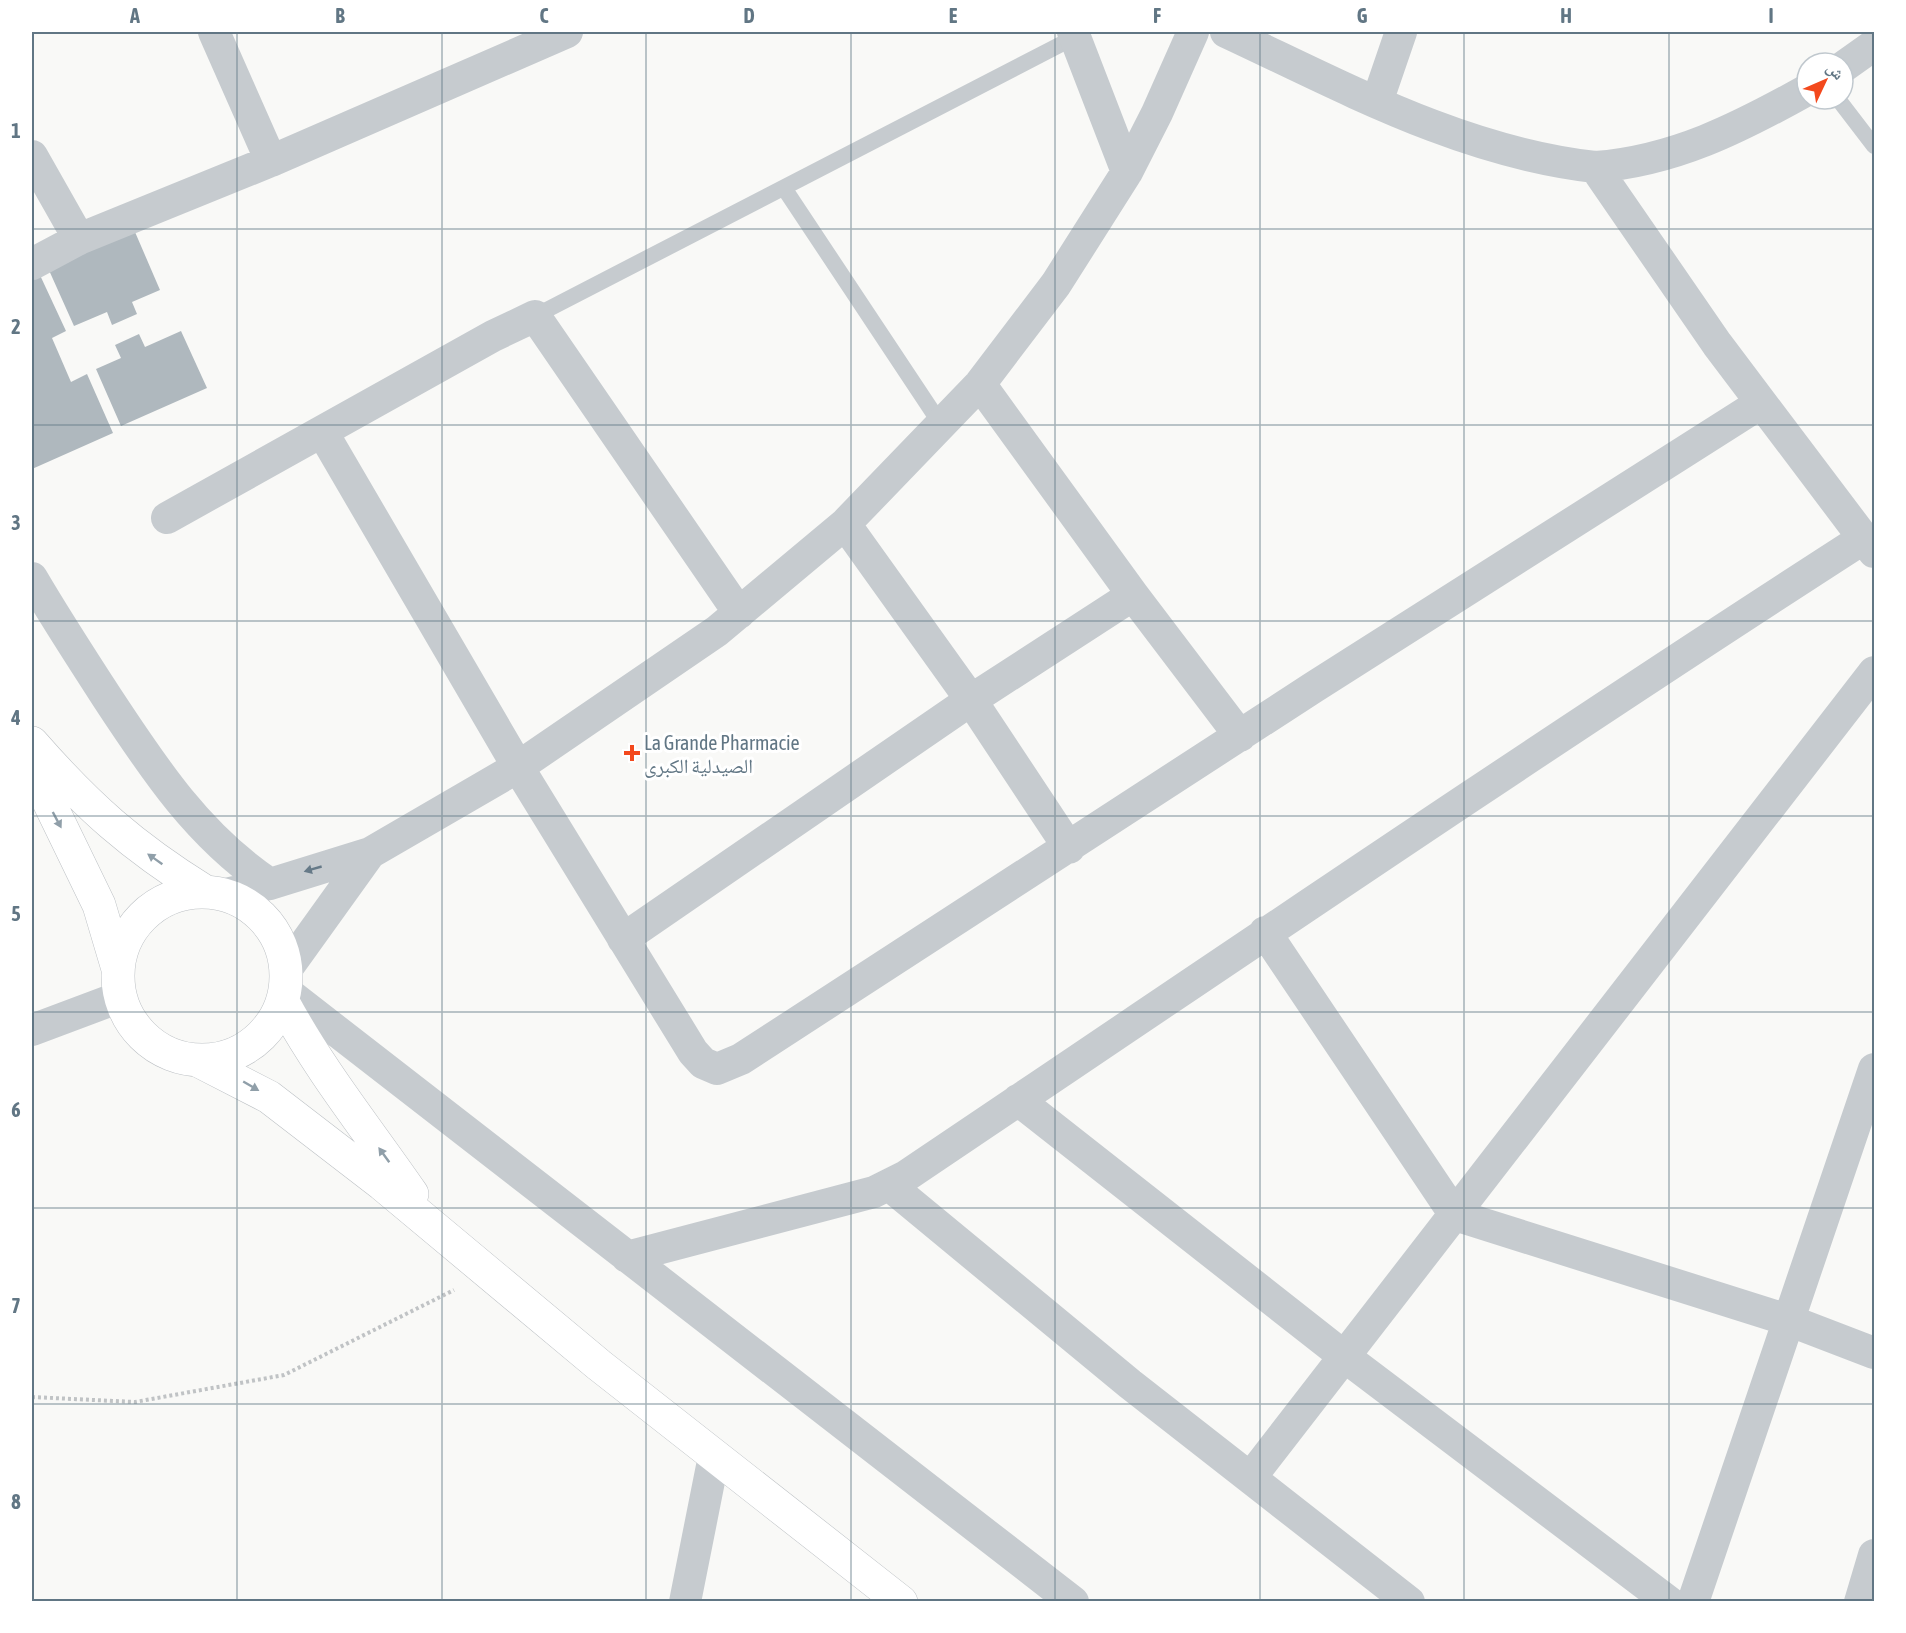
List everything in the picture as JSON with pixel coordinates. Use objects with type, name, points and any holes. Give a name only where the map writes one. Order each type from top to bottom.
[{"type":"main road","points":[[32,743],[73,790],[134,845],[214,893],[248,905],[268,923],[281,945],[285,987],[306,1045],[429,1221]]},
{"type":"main road","points":[[32,767],[99,905],[131,1021],[149,1041],[172,1055],[199,1060],[226,1057],[251,1045],[270,1026],[285,987]]},
{"type":"main road","points":[[119,983],[123,944],[142,917],[155,906],[178,894],[214,893]]},
{"type":"main road","points":[[199,1060],[269,1097],[429,1221],[599,1365],[901,1602]]},
{"type":"street","points":[[214,32],[271,162]]},
{"type":"street","points":[[214,893],[270,884],[370,853],[518,767],[652,677],[739,613],[845,524],[980,384],[1056,284],[1127,172],[1157,113],[1193,32]]},
{"type":"street","points":[[1226,32],[1377,102],[1502,150],[1533,158],[1595,167],[1658,158],[1696,146],[1740,127],[1795,97]]},
{"type":"street","points":[[1377,102],[1401,32]]},
{"type":"street","points":[[32,264],[79,239],[271,162],[561,33]]},
{"type":"street","points":[[1074,34],[1127,172]]},
{"type":"street","points":[[1855,59],[1875,45]]},
{"type":"street","points":[[32,156],[79,239]]},
{"type":"street","points":[[627,1257],[865,1194],[889,1185],[1631,689],[1871,540],[1761,403],[1660,264],[1595,167]]},
{"type":"street","points":[[167,518],[323,433],[493,336],[535,316],[739,613]]},
{"type":"street","points":[[980,384],[1133,596],[1240,736]]},
{"type":"street","points":[[323,433],[518,767],[693,1052],[703,1063],[717,1069],[741,1059],[1761,403]]},
{"type":"street","points":[[845,524],[971,699],[1069,848]]},
{"type":"street","points":[[32,578],[157,773],[219,845],[242,865],[270,884]]},
{"type":"street","points":[[623,939],[971,699],[1133,596]]},
{"type":"street","points":[[1251,1477],[1875,672]]},
{"type":"street","points":[[370,853],[285,987],[627,1257],[1073,1602]]},
{"type":"street","points":[[1265,932],[1455,1215],[1788,1320],[1875,1353]]},
{"type":"street","points":[[32,1030],[119,983]]},
{"type":"street","points":[[1693,1602],[1875,1069]]},
{"type":"street","points":[[1018,1100],[1345,1357],[1669,1602]]},
{"type":"street","points":[[889,1185],[1130,1384],[1409,1602]]},
{"type":"street","points":[[685,1602],[714,1456]]},
{"type":"street","points":[[1860,1602],[1875,1555]]},
{"type":"lane","points":[[535,316],[784,188],[1074,34]]},
{"type":"lane","points":[[1847,111],[1875,146]]},
{"type":"lane","points":[[784,188],[942,426]]},
{"type":"path","points":[[32,1397],[135,1402],[284,1375],[489,1272]]},
{"type":"building","points":[[135,232],[160,290],[132,302],[137,314],[112,325],[107,312],[74,326],[48,268]]},
{"type":"building","points":[[39,273],[66,331],[52,338],[71,382],[87,374],[113,433],[32,469],[32,277]]},
{"type":"building","points":[[181,331],[207,388],[121,426],[96,369],[121,358],[115,345],[139,334],[145,347]]},
{"type":"place","name":"La Grande Pharmacie الصيدلية الكبرى","points":[[632,753]]}]
